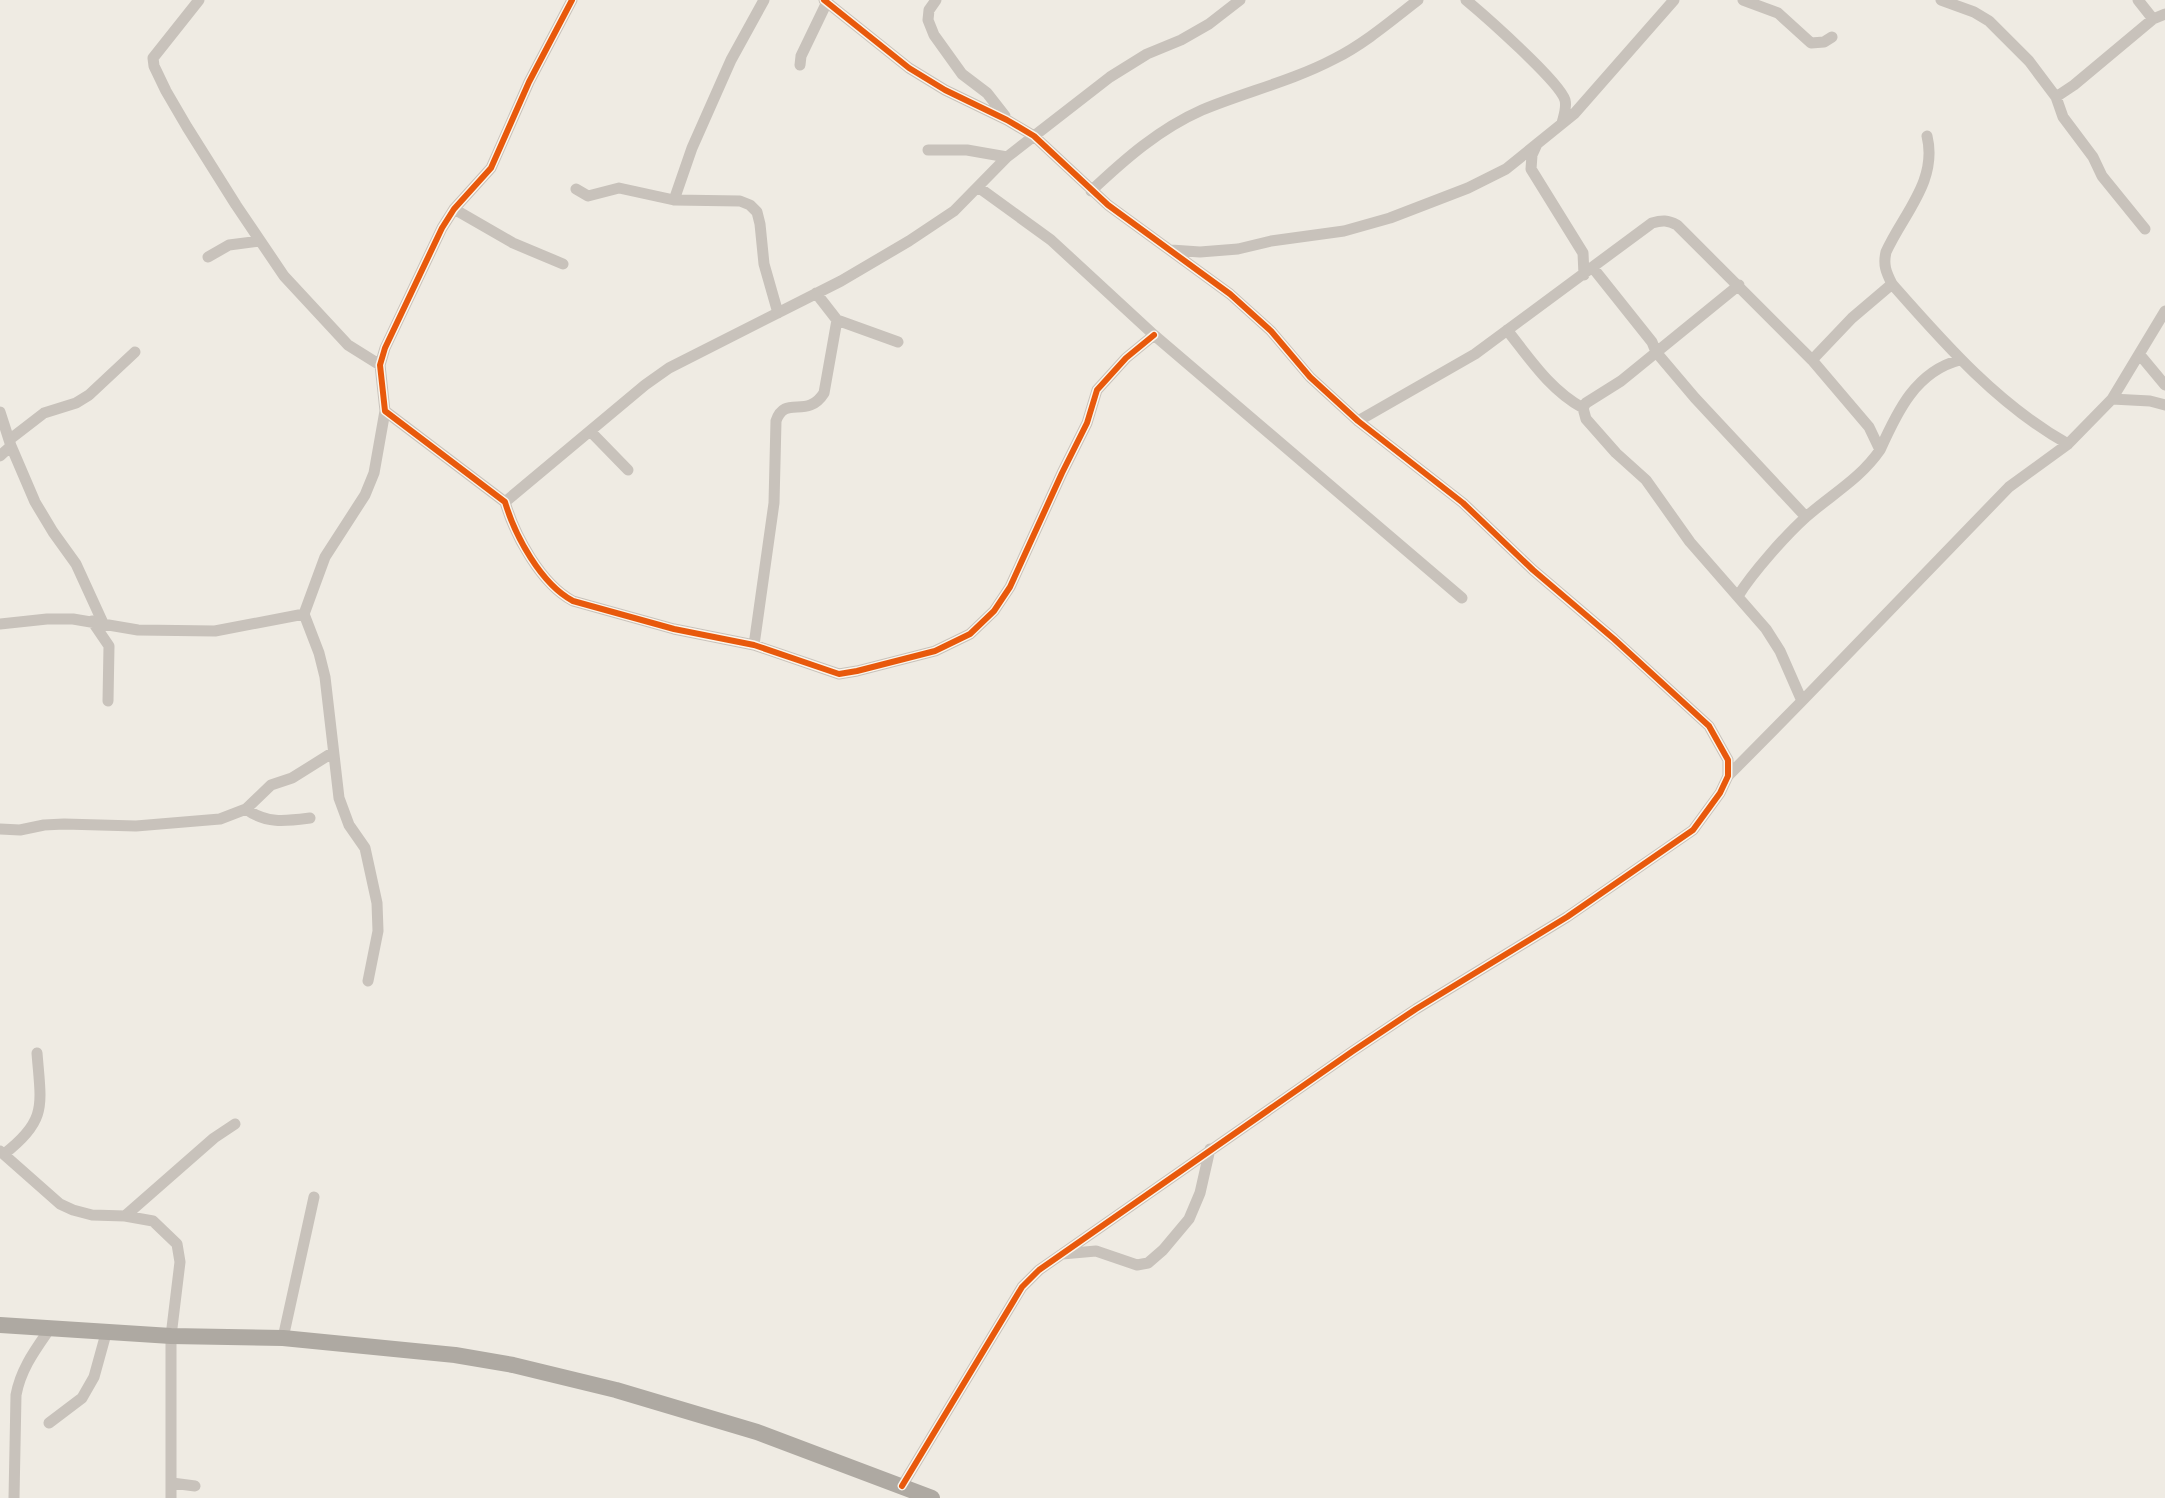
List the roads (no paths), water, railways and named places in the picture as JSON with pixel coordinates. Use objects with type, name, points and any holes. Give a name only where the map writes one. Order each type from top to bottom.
[{"type":"highway","points":[[0,1325],[106,1330],[171,1336],[283,1338],[455,1355],[513,1365],[616,1390],[757,1432],[932,1498]]},
{"type":"street","points":[[199,0],[152,58],[154,66],[188,127],[284,276],[342,339],[354,350],[380,365]]},
{"type":"street","points":[[368,982],[377,941],[377,903],[365,848],[348,825],[339,798],[332,753],[325,677],[319,653],[304,614],[325,557],[365,495],[374,473],[385,411],[380,365],[385,348],[419,274],[454,209],[491,168],[529,82],[572,0]]},
{"type":"street","points":[[674,200],[692,148],[731,60],[764,0]]},
{"type":"street","points":[[936,0],[929,10],[928,20],[934,35],[962,74],[987,93],[1007,120]]},
{"type":"street","points":[[506,502],[645,385],[670,368],[852,276],[924,231],[954,211],[1007,157],[1110,77],[1147,54],[1181,40],[1209,24],[1240,0]]},
{"type":"street","points":[[1091,191],[1128,156],[1162,132],[1202,110],[1334,59],[1371,36],[1418,0]]},
{"type":"street","points":[[1466,0],[1497,27],[1557,86],[1565,99],[1566,110],[1562,123]]},
{"type":"street","points":[[1171,250],[1200,252],[1238,249],[1271,241],[1344,231],[1390,218],[1468,188],[1506,169],[1584,104],[1605,77],[1674,0]]},
{"type":"street","points":[[1743,0],[1778,13],[1811,43],[1824,42],[1832,37]]},
{"type":"street","points":[[1941,0],[1974,12],[1997,27],[2029,61],[2056,98],[2063,117],[2093,157],[2102,176],[2145,229]]},
{"type":"street","points":[[2138,0],[2153,19]]},
{"type":"street","points":[[800,65],[801,56],[826,1],[909,68],[946,90],[1007,120],[1034,136],[1091,191],[1114,210],[1171,250],[1252,313],[1310,377],[1358,421],[1462,504],[1533,570],[1614,639],[1709,726],[1721,744],[1728,760],[1728,776]]},
{"type":"street","points":[[2056,98],[2153,19],[2165,14]]},
{"type":"street","points":[[1927,136],[1930,160],[1920,192],[1886,252],[1884,261],[1886,272],[1892,284],[1960,360],[2026,417],[2068,444]]},
{"type":"street","points":[[1537,142],[1532,155],[1531,169],[1584,253],[1588,272],[1652,342],[1656,352],[1695,398],[1806,517]]},
{"type":"street","points":[[928,150],[967,150],[1007,157]]},
{"type":"street","points":[[1506,169],[1531,169]]},
{"type":"street","points":[[682,180],[691,202]]},
{"type":"street","points":[[576,189],[588,196],[619,188],[674,200],[740,202],[750,205],[757,212],[764,264],[778,313]]},
{"type":"street","points":[[978,188],[1051,240],[1154,335],[1462,598]]},
{"type":"street","points":[[454,209],[514,244],[563,264]]},
{"type":"street","points":[[1358,421],[1451,369],[1588,272],[1652,223],[1662,220],[1677,225],[1812,360],[1870,427],[1880,450]]},
{"type":"street","points":[[208,257],[229,245],[260,241]]},
{"type":"street","points":[[1584,253],[1609,256]]},
{"type":"street","points":[[1812,360],[1852,318],[1892,284]]},
{"type":"street","points":[[1583,408],[1591,399],[1621,381],[1739,285]]},
{"type":"street","points":[[816,293],[837,320],[898,342]]},
{"type":"street","points":[[902,1486],[1022,1287],[1038,1270],[1210,1149],[1416,1009],[1494,963],[1615,886],[1693,830],[1714,803],[1728,776],[1802,702],[2008,487],[2068,444],[2112,399],[2165,311]]},
{"type":"street","points":[[754,645],[774,504],[776,421],[782,410],[789,407],[810,407],[818,402],[824,393],[837,320]]},
{"type":"street","points":[[1507,330],[1549,383],[1562,396],[1583,408],[1586,420],[1616,454],[1646,480],[1695,549],[1766,629],[1780,652],[1802,702]]},
{"type":"street","points":[[385,411],[506,502],[512,525],[524,547],[560,594],[573,601],[674,629],[754,645],[838,674],[857,671],[934,651],[970,634],[994,612],[1010,586],[1087,423],[1097,390],[1126,358],[1154,335]]},
{"type":"street","points":[[0,456],[10,443],[44,413],[76,403],[88,395],[135,352]]},
{"type":"street","points":[[2140,355],[2165,386]]},
{"type":"street","points":[[1738,596],[1747,582],[1806,517],[1850,484],[1880,450],[1897,412],[1910,393],[1930,375],[1952,362],[1960,360]]},
{"type":"street","points":[[2112,399],[2150,401],[2165,405]]},
{"type":"street","points":[[0,412],[10,443],[35,502],[76,564],[97,605],[97,622],[108,646],[108,701]]},
{"type":"street","points":[[590,431],[628,470]]},
{"type":"street","points":[[0,624],[47,618],[97,622],[138,630],[215,631],[304,614]]},
{"type":"street","points":[[0,829],[20,830],[44,825],[64,824],[136,826],[220,819],[246,808],[271,785],[292,778],[332,753]]},
{"type":"street","points":[[246,808],[255,816],[268,820],[284,821],[310,818]]},
{"type":"street","points":[[37,1053],[41,1101],[39,1114],[32,1128],[2,1153],[52,1198],[73,1210],[92,1215],[125,1216],[152,1221],[177,1244],[180,1262],[171,1336],[171,1498]]},
{"type":"street","points":[[125,1216],[214,1138],[235,1124]]},
{"type":"street","points":[[1060,1254],[1096,1251],[1137,1264],[1148,1263],[1163,1250],[1189,1219],[1200,1193],[1210,1149]]},
{"type":"street","points":[[283,1338],[314,1197]]},
{"type":"street","points":[[14,1498],[17,1388],[27,1361],[51,1327]]},
{"type":"street","points":[[49,1422],[82,1398],[94,1377],[106,1330]]},
{"type":"street","points":[[172,1483],[195,1486]]}]
